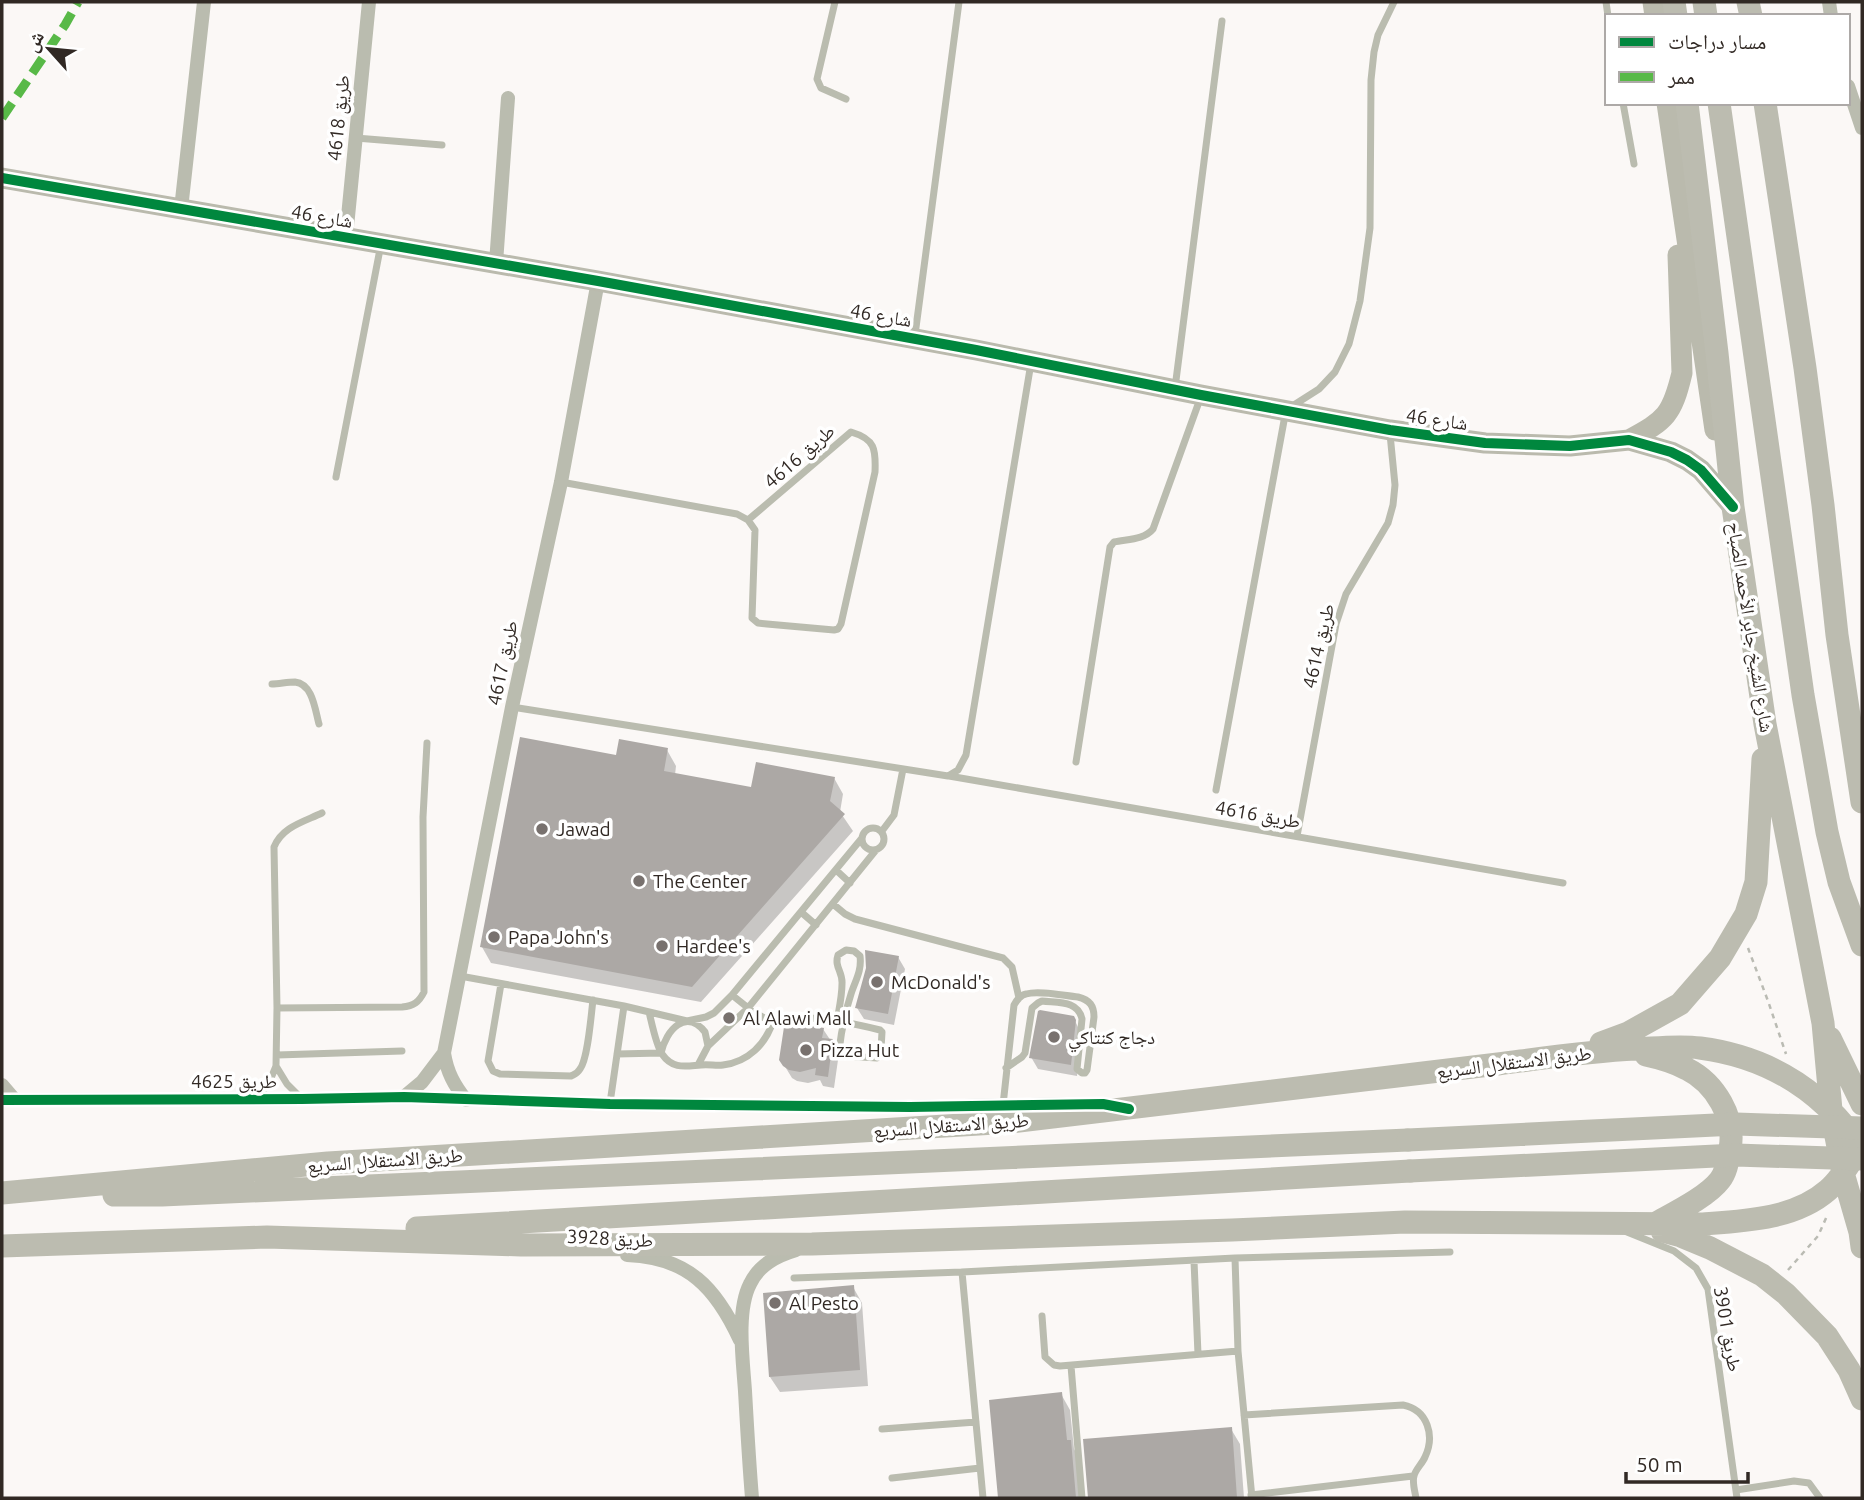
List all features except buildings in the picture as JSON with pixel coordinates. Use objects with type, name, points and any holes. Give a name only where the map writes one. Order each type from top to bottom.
[{"type":"main road","name":"شارع الشيخ جابر الأحمد الصباح","points":[[1687,105],[1733,507],[1765,724],[1823,1023]]},
{"type":"main road","points":[[1718,105],[1803,695],[1827,832],[1839,882],[1862,945]]},
{"type":"main road","points":[[1765,105],[1805,368],[1837,635],[1862,799]]},
{"type":"main road","points":[[1573,1053],[1628,1033],[1680,1004],[1720,958],[1739,926],[1756,883],[1765,724]]},
{"type":"main road","points":[[1823,1023],[1862,1104]]},
{"type":"main road","points":[[1823,1023],[1831,1110],[1861,1240]]},
{"type":"main road","name":"طريق الاستقلال السريع","points":[[2,1194],[328,1163],[1012,1122],[1622,1049],[1698,1048],[1754,1060],[1794,1080],[1831,1110],[1862,1145]]},
{"type":"main road","points":[[1622,1049],[1690,1070],[1719,1097],[1733,1136],[1721,1179],[1703,1195],[1655,1224]]},
{"type":"main road","points":[[2,1194],[162,1195],[1736,1124],[1862,1145]]},
{"type":"main road","points":[[2,1246],[267,1237],[1410,1171],[1736,1155],[1862,1145]]},
{"type":"main road","points":[[267,1237],[521,1245],[812,1244],[1405,1222],[1703,1224],[1737,1222],[1783,1214],[1816,1199],[1845,1178],[1862,1145]]},
{"type":"main road","points":[[1632,1223],[1681,1236],[1762,1275],[1827,1336],[1849,1370],[1862,1399]]},
{"type":"street","points":[[181,209],[204,2]]},
{"type":"street","name":"طريق 4618","points":[[346,237],[369,2]]},
{"type":"street","points":[[1850,92],[1862,128]]},
{"type":"street","points":[[496,263],[508,99]]},
{"type":"street","points":[[1668,105],[1717,440],[1730,463]]},
{"type":"street","name":"شارع 46","points":[[2,178],[598,281],[1390,430],[1497,443],[1570,446],[1629,440],[1671,452],[1687,460],[1701,470],[1733,507]]},
{"type":"street","name":"شارع 46","points":[[1629,440],[1654,426],[1670,411],[1678,392],[1682,373],[1678,262],[1683,207]]},
{"type":"street","name":"طريق 4617","points":[[466,1100],[455,1087],[444,1053],[512,707],[561,482],[598,281]]},
{"type":"street","points":[[1846,702],[1862,723]]},
{"type":"street","name":"طريق 4617","points":[[404,1097],[422,1082],[444,1053]]},
{"type":"street","points":[[2,1085],[8,1099]]},
{"type":"street","name":"طريق 4625","points":[[8,1099],[404,1097],[610,1104],[910,1107],[1103,1104],[1129,1109]]},
{"type":"street","name":"طريق 3928","points":[[751,1498],[742,1344],[744,1302],[748,1286],[764,1265],[776,1257],[812,1244]]},
{"type":"street","name":"طريق 3928","points":[[521,1245],[542,1254],[635,1255],[660,1259],[674,1265],[701,1281],[716,1296],[742,1344]]},
{"type":"lane","points":[[835,2],[817,79],[821,88],[846,99]]},
{"type":"lane","points":[[914,339],[959,2]]},
{"type":"lane","points":[[1216,790],[1286,410],[1319,389],[1335,372],[1349,344],[1360,301],[1370,228],[1371,80],[1374,52],[1378,35],[1394,2]]},
{"type":"lane","points":[[1175,389],[1222,21]]},
{"type":"lane","points":[[1623,105],[1634,164]]},
{"type":"lane","points":[[356,138],[442,145]]},
{"type":"lane","points":[[336,477],[382,244]]},
{"type":"lane","points":[[948,776],[958,769],[966,755],[1031,361]]},
{"type":"lane","points":[[1076,762],[1110,547],[1114,542],[1142,537],[1153,529],[1201,395]]},
{"type":"lane","name":"طريق 4614","points":[[1297,836],[1336,624],[1346,594],[1388,523],[1393,505],[1395,485],[1390,430]]},
{"type":"lane","name":"طريق 4616","points":[[851,432],[865,436],[876,451],[875,472],[838,629],[758,623],[752,618],[755,530],[748,520],[851,432]]},
{"type":"lane","points":[[561,482],[737,514],[748,520]]},
{"type":"lane","points":[[272,684],[296,682],[303,685],[308,690],[319,724]]},
{"type":"lane","name":"طريق 4616","points":[[512,707],[948,776],[1563,883]]},
{"type":"lane","points":[[277,1008],[402,1007],[412,1006],[420,1000],[424,992],[423,817],[427,743]]},
{"type":"lane","points":[[882,831],[894,815],[903,769]]},
{"type":"lane","points":[[258,1099],[276,1066],[274,847],[277,838],[284,831],[322,813]]},
{"type":"lane","points":[[661,1053],[672,1030],[687,1021],[715,1013],[732,995],[868,829],[882,831],[884,842],[748,1008],[708,1046],[698,1065]]},
{"type":"lane","points":[[862,838],[868,849],[876,850]]},
{"type":"lane","points":[[836,870],[850,883]]},
{"type":"lane","points":[[833,904],[855,919],[1003,958],[1012,967],[1019,998]]},
{"type":"lane","points":[[802,912],[816,925]]},
{"type":"lane","points":[[732,995],[748,1008],[773,1021],[800,1017],[841,1022],[880,1030],[879,1057],[841,1055],[839,1051],[841,1022],[843,980],[836,961],[838,955],[846,950],[854,951],[860,956],[862,964],[841,1022]]},
{"type":"lane","points":[[460,976],[624,1006],[694,1022],[705,1032],[708,1046]]},
{"type":"lane","points":[[501,984],[488,1061],[493,1071],[500,1074],[571,1076],[579,1071],[584,1062],[593,1000]]},
{"type":"lane","points":[[1003,1105],[1006,1068],[1014,1005],[1019,998],[1033,993],[1078,997],[1091,1003],[1094,1017],[1087,1070],[1082,1073],[1077,1069],[1081,1013],[1071,1004],[1042,1001],[1032,1008],[1025,1053],[1006,1068]]},
{"type":"lane","points":[[610,1104],[624,1006]]},
{"type":"lane","points":[[649,1012],[661,1053],[671,1062],[687,1067],[736,1062],[763,1043],[773,1021]]},
{"type":"lane","points":[[276,1055],[402,1051]]},
{"type":"lane","points":[[617,1054],[661,1053]]},
{"type":"lane","points":[[276,1066],[287,1084],[302,1099]]},
{"type":"lane","name":"طريق 3901","points":[[1606,1223],[1674,1251],[1696,1268],[1708,1289],[1737,1494]]},
{"type":"lane","points":[[794,1278],[1235,1258],[1450,1252]]},
{"type":"lane","points":[[1235,1258],[1238,1351],[1252,1496],[1413,1476]]},
{"type":"lane","points":[[1194,1261],[1198,1354]]},
{"type":"lane","points":[[962,1272],[983,1498]]},
{"type":"lane","points":[[1042,1316],[1045,1357],[1054,1365],[1071,1366],[1238,1351]]},
{"type":"lane","points":[[1071,1366],[1082,1498]]},
{"type":"lane","points":[[1244,1415],[1410,1406],[1423,1417],[1430,1431],[1425,1458],[1413,1476],[1416,1498]]},
{"type":"lane","points":[[882,1429],[976,1422]]},
{"type":"lane","points":[[891,1478],[980,1468]]},
{"type":"lane","points":[[1737,1494],[1794,1481],[1810,1483],[1820,1498]]},
{"type":"path","points":[[1739,926],[1794,1080]]},
{"type":"path","points":[[1774,1285],[1824,1227],[1845,1178]]},
{"type":"marked path","points":[[2,118],[78,2]]},
{"type":"cycle path","points":[[2,178],[598,281],[1390,430],[1485,443],[1570,446],[1629,440],[1671,452],[1687,460],[1701,470],[1733,507]]},
{"type":"cycle path","points":[[2,1100],[404,1097],[610,1104],[910,1107],[1103,1104],[1129,1109]]},
{"type":"place","name":"Jawad","points":[[542,829]]},
{"type":"place","name":"The Center","points":[[639,881]]},
{"type":"place","name":"Papa John's","points":[[494,937]]},
{"type":"place","name":"Hardee's","points":[[662,946]]},
{"type":"place","name":"McDonald's","points":[[877,982]]},
{"type":"place","name":"Al Alawi Mall","points":[[729,1018]]},
{"type":"place","name":"دجاج كنتاكي","points":[[1054,1037]]},
{"type":"place","name":"Pizza Hut","points":[[806,1050]]},
{"type":"place","name":"Al Pesto","points":[[775,1303]]}]
